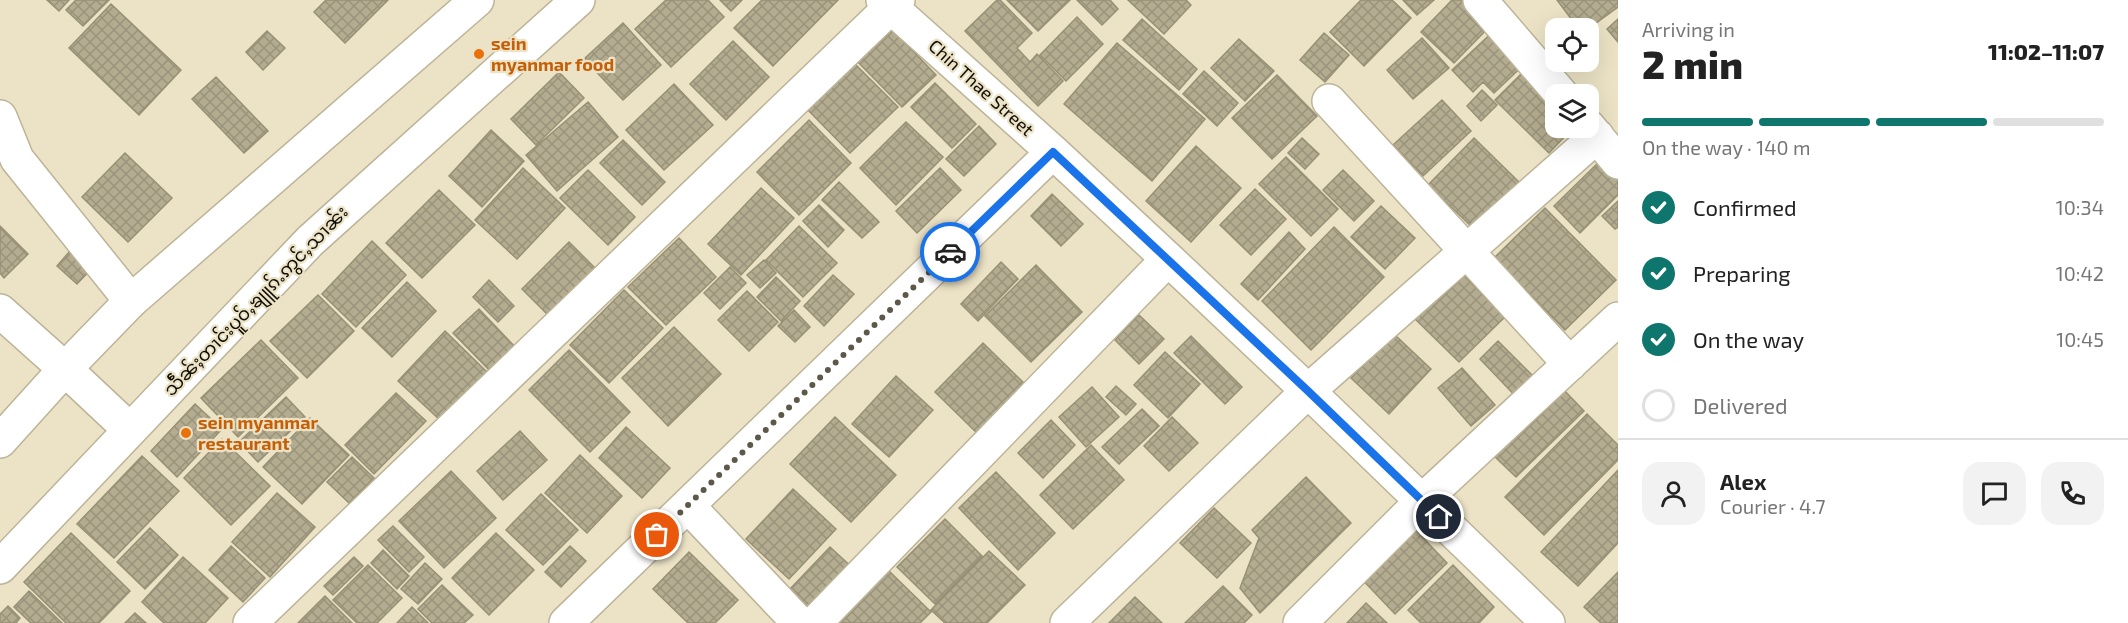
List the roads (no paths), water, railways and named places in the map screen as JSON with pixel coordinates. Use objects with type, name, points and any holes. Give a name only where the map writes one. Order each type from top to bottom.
[{"type":"main road","points":[[0,441],[131,301],[477,0]]},
{"type":"main road","name":"သဵႅၼ်ႈတၢင်းပူဝ်ႇၶျူၵ်ႉဢွင်ႇသၢၼ်း","points":[[0,567],[310,241],[578,0]]},
{"type":"main road","points":[[1480,0],[1552,84]]},
{"type":"main road","points":[[250,623],[890,2]]},
{"type":"main road","name":"Chin Thae Street","points":[[890,2],[1308,391],[1542,621]]},
{"type":"main road","points":[[1329,100],[1570,364]]},
{"type":"main road","points":[[0,117],[17,159],[131,301]]},
{"type":"main road","points":[[1067,623],[1308,391],[1466,250],[1586,138]]},
{"type":"main road","points":[[1599,138],[1618,162]]},
{"type":"main road","points":[[566,623],[1053,152]]},
{"type":"main road","points":[[815,623],[1168,259]]},
{"type":"main road","points":[[0,311],[130,430]]},
{"type":"main road","points":[[1300,623],[1422,501],[1618,319]]},
{"type":"main road","points":[[688,506],[799,623]]},
{"type":"place","name":"sein myanmar food","points":[[479,54]]},
{"type":"place","name":"sein myanmar restaurant","points":[[186,433]]}]
